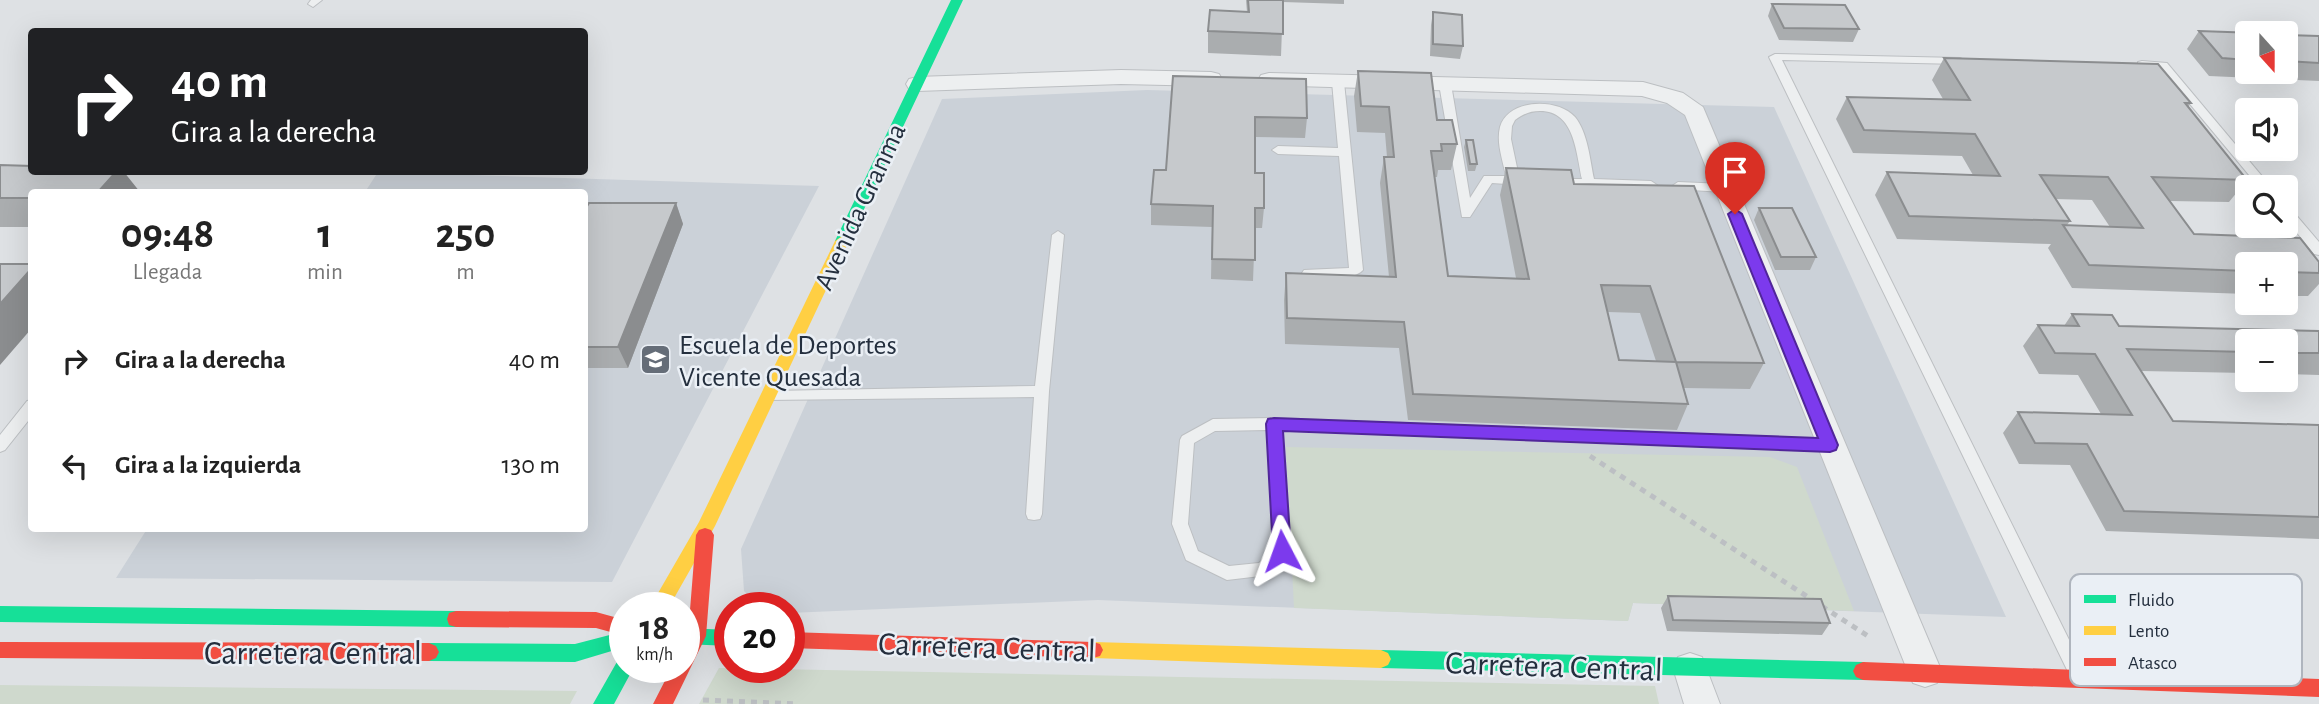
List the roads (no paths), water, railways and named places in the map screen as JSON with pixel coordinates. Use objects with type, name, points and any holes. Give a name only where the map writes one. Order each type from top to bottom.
[{"type":"main road","name":"Avenida Granma","points":[[668,592],[706,526],[957,0]]},
{"type":"main road","name":"Avenida Granma","points":[[697,592],[706,526]]},
{"type":"main road","name":"Carretera Central","points":[[0,614],[596,620],[609,624]]},
{"type":"main road","name":"Carretera Central","points":[[805,640],[2070,679]]},
{"type":"main road","name":"Carretera Central","points":[[0,650],[575,653],[609,643]]},
{"type":"main road","points":[[603,704],[615,683]]},
{"type":"main road","name":"Avenida Granma","points":[[665,701],[674,683]]},
{"type":"main road","name":"Carretera Central","points":[[2266,686],[2319,688]]},
{"type":"street","points":[[917,84],[1121,77],[1235,79],[1643,89],[1675,98],[1695,111],[1724,188],[1925,672]]},
{"type":"street","points":[[1690,668],[1702,704]]},
{"type":"lane","points":[[1969,61],[1775,57],[2070,659]]},
{"type":"lane","points":[[2121,64],[2163,65],[2255,175]]},
{"type":"lane","points":[[1309,273],[1347,274],[1356,270],[1338,82]]},
{"type":"lane","points":[[1445,85],[1466,214],[1488,179],[1724,188]]},
{"type":"lane","points":[[1513,180],[1505,134],[1507,124],[1513,115],[1529,108],[1546,108],[1563,112],[1572,122],[1589,183]]},
{"type":"lane","points":[[1278,150],[1344,152]]},
{"type":"lane","points":[[2298,226],[2319,251]]},
{"type":"lane","points":[[1034,514],[1042,391],[1058,235]]},
{"type":"lane","points":[[768,397],[1042,391]]},
{"type":"lane","points":[[0,446],[28,410]]},
{"type":"lane","points":[[1274,424],[1282,551],[1263,570],[1227,573],[1192,555],[1180,524],[1187,440],[1213,425],[1274,424],[1830,445]]},
{"type":"place","name":"Escuela de Deportes Vicente Quesada","points":[[656,360]]}]
